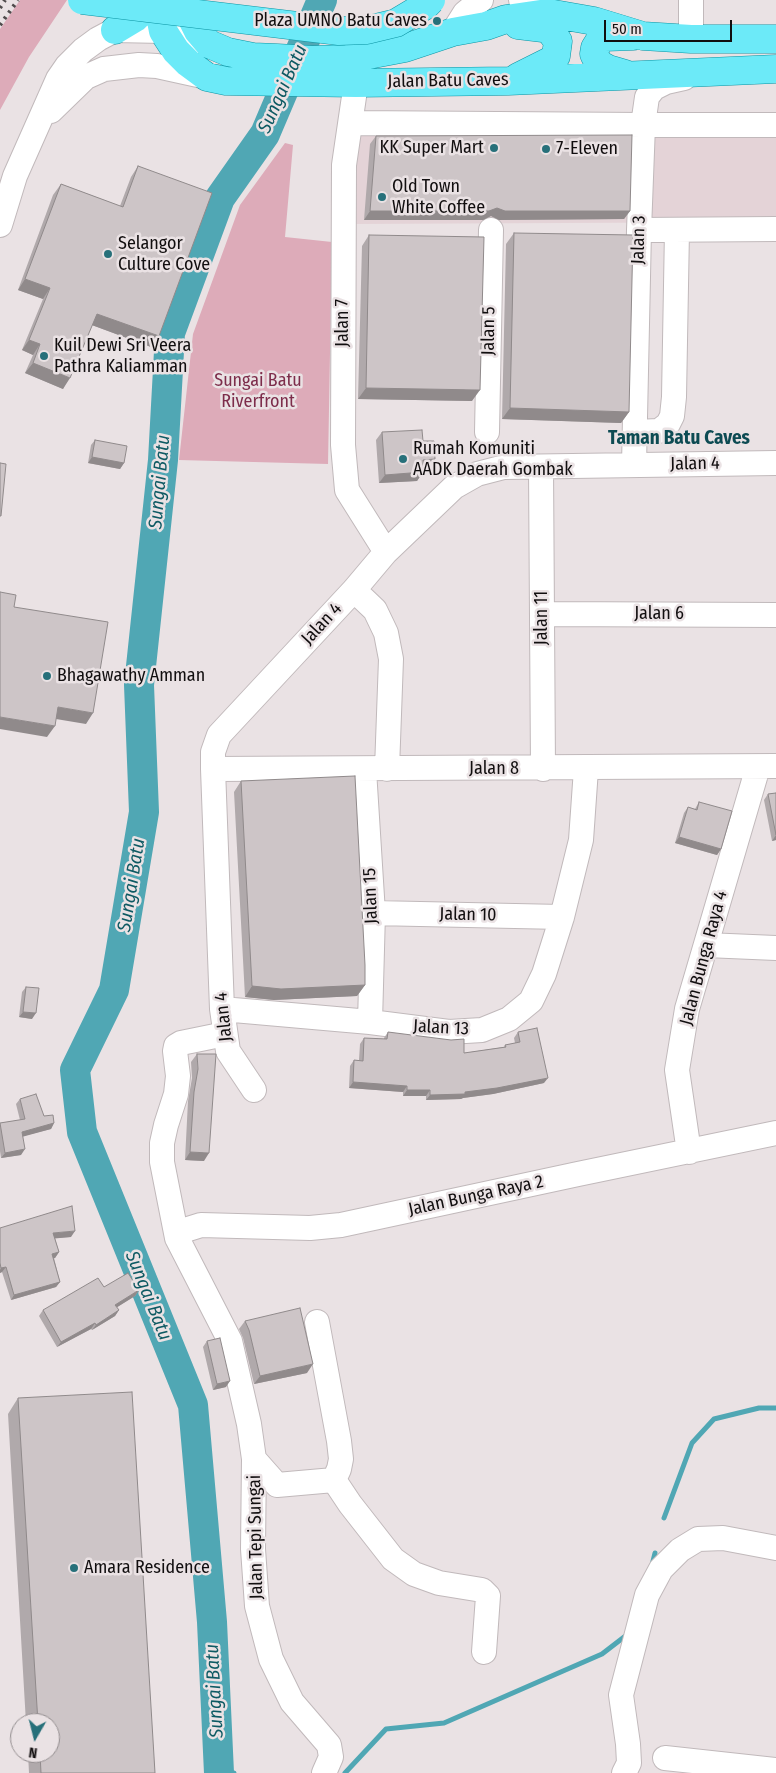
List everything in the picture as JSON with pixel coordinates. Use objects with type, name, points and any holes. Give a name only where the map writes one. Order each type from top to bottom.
[{"type":"main road","points":[[82,0],[339,31],[367,30],[396,23],[431,0]]},
{"type":"main road","points":[[115,30],[135,18],[153,0]]},
{"type":"main road","name":"Jalan Batu Caves","points":[[157,0],[163,32],[176,51],[188,64],[207,78],[226,81],[262,82],[349,75],[508,81],[776,69]]},
{"type":"main road","points":[[188,0],[192,19],[198,31],[209,44]]},
{"type":"main road","points":[[483,13],[550,31],[558,41],[556,56],[550,62],[508,81]]},
{"type":"main road","name":"Jalan Batu Caves","points":[[209,44],[228,52],[252,57],[312,60],[349,75],[405,48],[453,32],[483,13],[506,19],[548,13],[594,21],[643,36],[691,39],[776,39]]},
{"type":"main road","points":[[627,75],[599,64],[594,54],[595,48],[600,40],[605,37],[643,36]]},
{"type":"street","points":[[521,0],[541,5],[548,13]]},
{"type":"street","points":[[691,0],[691,39]]},
{"type":"street","points":[[0,225],[16,176],[58,79],[67,66],[83,50],[115,30],[163,32],[209,44]]},
{"type":"street","points":[[41,121],[68,92],[86,78],[104,69],[129,65],[157,66],[207,78]]},
{"type":"street","name":"Jalan 3","points":[[634,465],[639,230],[643,125],[647,97],[654,88],[666,82],[723,71]]},
{"type":"street","name":"Jalan 7","points":[[349,75],[351,123],[344,165],[343,444],[347,490],[386,552]]},
{"type":"street","points":[[351,123],[776,125]]},
{"type":"street","points":[[639,230],[776,229]]},
{"type":"street","name":"Jalan 5","points":[[487,432],[491,230]]},
{"type":"street","points":[[635,432],[659,431],[668,424],[672,416],[677,230]]},
{"type":"street","name":"Jalan 4","points":[[254,1090],[228,1051],[222,1009],[213,769],[213,752],[219,735],[354,590],[386,552],[454,487],[477,474],[504,467],[776,463]]},
{"type":"street","name":"Jalan 11","points":[[541,467],[543,769]]},
{"type":"street","points":[[354,590],[374,610],[386,632],[391,659],[388,770]]},
{"type":"street","name":"Jalan 6","points":[[542,614],[776,615]]},
{"type":"street","name":"Jalan 8","points":[[213,769],[388,770],[767,767]]},
{"type":"street","name":"Jalan Bunga Raya 4","points":[[689,1152],[677,1070],[687,1009],[706,945],[767,767]]},
{"type":"street","name":"Jalan 13","points":[[222,1009],[370,1022],[449,1032],[482,1030],[509,1019],[531,1001],[544,974],[562,916],[581,840],[586,769]]},
{"type":"street","name":"Jalan 15","points":[[364,770],[373,913],[370,1022]]},
{"type":"street","name":"Jalan 10","points":[[373,913],[562,916]]},
{"type":"street","points":[[706,945],[776,948]]},
{"type":"street","name":"Jalan Tepi Sungai","points":[[225,1034],[180,1042],[176,1046],[178,1076],[176,1094],[162,1144],[162,1162],[177,1238],[230,1341],[249,1424],[254,1459],[253,1549],[257,1606],[271,1659],[292,1702],[330,1746],[327,1765]]},
{"type":"street","name":"Jalan Bunga Raya 2","points":[[177,1238],[185,1230],[201,1224],[310,1228],[341,1225],[776,1133]]},
{"type":"street","points":[[317,1322],[339,1441],[339,1469],[334,1480],[350,1504],[393,1559],[414,1574],[439,1584],[482,1590],[488,1596],[484,1652]]},
{"type":"street","name":"Jalan Tepi Sungai","points":[[254,1459],[277,1485],[334,1480]]},
{"type":"street","points":[[624,1773],[629,1763],[622,1695],[647,1595],[661,1569],[680,1550],[698,1539],[723,1538],[776,1548]]},
{"type":"street","points":[[666,1758],[776,1770]]},
{"type":"shaded area","points":[[776,130],[776,222],[353,224],[358,131]]},
{"type":"green space","points":[[20,0],[67,0],[29,57],[0,110],[0,29]]},
{"type":"green space","name":"Sungai Batu Riverfront","points":[[285,143],[293,145],[285,237],[332,242],[328,464],[179,460],[193,334],[240,205]]},
{"type":"building","points":[[632,135],[630,211],[505,211],[497,208],[489,211],[370,211],[376,136]]},
{"type":"building","name":"Selangor Culture Cove","points":[[138,166],[212,193],[159,336],[97,314],[70,378],[33,363],[40,344],[29,340],[50,288],[25,279],[61,184],[123,207]]},
{"type":"building","points":[[514,233],[633,235],[629,412],[510,408]]},
{"type":"building","points":[[369,235],[484,237],[480,390],[366,388]]},
{"type":"building","name":"Rumah Komuniti AADK Daerah Gombak","points":[[422,430],[423,441],[434,441],[435,459],[423,460],[423,472],[385,475],[382,432]]},
{"type":"building","points":[[95,440],[127,446],[124,463],[92,457]]},
{"type":"building","points":[[0,463],[6,464],[1,516],[0,516]]},
{"type":"building","name":"Bhagawathy Amman","points":[[0,592],[16,595],[14,607],[108,622],[93,713],[58,707],[55,726],[0,717]]},
{"type":"building","points":[[355,776],[365,985],[281,989],[252,986],[241,781]]},
{"type":"building","points":[[776,793],[776,835],[768,794]]},
{"type":"building","points":[[699,802],[732,811],[721,849],[679,837],[688,807],[697,810]]},
{"type":"building","points":[[26,987],[39,988],[36,1013],[23,1012]]},
{"type":"building","points":[[537,1028],[548,1078],[465,1092],[465,1094],[430,1095],[430,1090],[407,1090],[407,1086],[353,1082],[354,1060],[363,1061],[364,1038],[387,1039],[388,1032],[451,1040],[464,1039],[464,1053],[506,1047],[505,1045],[520,1042],[518,1032]]},
{"type":"building","points":[[197,1054],[216,1054],[209,1153],[190,1152],[194,1092],[198,1069]]},
{"type":"building","points":[[36,1094],[44,1116],[53,1115],[54,1123],[22,1132],[25,1149],[5,1153],[0,1123],[25,1119],[20,1099]]},
{"type":"building","points":[[72,1206],[75,1231],[53,1233],[59,1252],[52,1254],[60,1282],[14,1295],[6,1267],[1,1268],[0,1228]]},
{"type":"building","points":[[128,1273],[139,1290],[115,1305],[119,1310],[96,1325],[95,1323],[61,1342],[43,1310],[98,1278],[104,1287]]},
{"type":"building","points":[[300,1308],[313,1364],[260,1376],[245,1321]]},
{"type":"building","points":[[220,1338],[230,1381],[217,1384],[207,1341]]},
{"type":"building","name":"Amara Residence","points":[[132,1392],[155,1773],[41,1773],[40,1763],[60,1763],[60,1713],[37,1713],[18,1398]]},
{"type":"waterway","name":"Sungai Batu","points":[[219,1773],[212,1622],[193,1405],[82,1132],[75,1070],[114,990],[144,812],[139,685],[163,460],[170,333],[220,198],[265,134],[322,0]]},
{"type":"waterway","points":[[664,1518],[692,1443],[714,1419],[759,1408],[776,1408]]},
{"type":"waterway","points":[[652,1565],[655,1553]]},
{"type":"waterway","points":[[345,1773],[386,1729],[444,1723],[602,1654],[628,1634]]},
{"type":"waterway","points":[[219,1772],[234,1773]]},
{"type":"railway","points":[[0,8],[5,0]]},
{"type":"railway","points":[[0,25],[18,0]]},
{"type":"place","name":"Plaza UMNO Batu Caves","points":[[437,21]]},
{"type":"place","name":"KK Super Mart","points":[[494,148]]},
{"type":"place","name":"7-Eleven","points":[[546,149]]},
{"type":"place","name":"Old Town White Coffee","points":[[382,197]]},
{"type":"place","name":"Selangor Culture Cove","points":[[108,254]]},
{"type":"place","name":"Kuil Dewi Sri Veera Pathra Kaliamman","points":[[44,356]]},
{"type":"place","name":"Rumah Komuniti AADK Daerah Gombak","points":[[403,459]]},
{"type":"place","name":"Bhagawathy Amman","points":[[47,676]]},
{"type":"place","name":"Amara Residence","points":[[74,1568]]},
{"type":"district","name":"Taman Batu Caves","points":[[679,439]]}]
